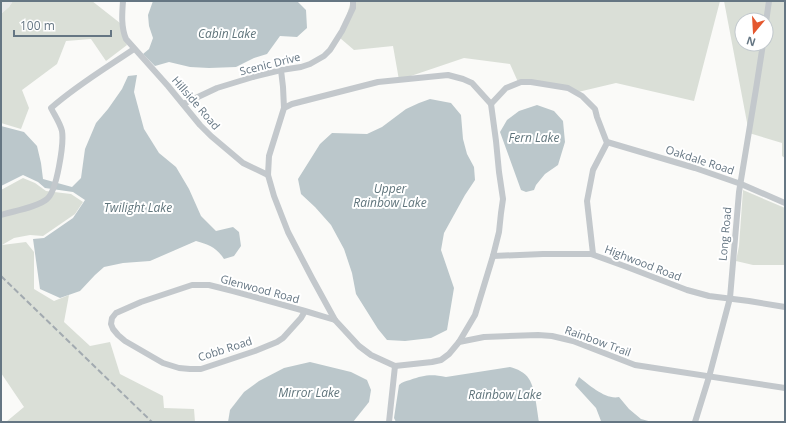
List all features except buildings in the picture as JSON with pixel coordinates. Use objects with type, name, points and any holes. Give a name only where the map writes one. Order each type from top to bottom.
[{"type":"street","points":[[1,215],[38,204],[46,200],[51,195],[60,159],[63,138],[62,129],[51,108],[88,79],[134,49],[126,39],[123,32],[123,1]]},
{"type":"street","name":"Scenic Drive","points":[[183,104],[217,88],[281,70],[301,67],[324,56],[338,40],[353,8],[353,1]]},
{"type":"street","points":[[767,12],[769,1]]},
{"type":"street","name":"Hillside Road","points":[[134,49],[211,136],[243,163],[268,175]]},
{"type":"street","name":"Long Road","points":[[695,422],[709,377],[730,298],[739,192],[762,52]]},
{"type":"street","points":[[281,70],[284,108],[269,156],[268,175],[274,196],[292,238],[335,320],[359,346],[371,355],[395,366],[441,360],[449,354],[459,342],[475,315],[499,232],[503,199],[491,104],[472,83],[448,75],[378,82],[292,104],[284,108]]},
{"type":"street","points":[[491,104],[506,88],[521,82],[531,82],[568,88],[582,96],[595,109],[607,143],[593,170],[587,201],[593,254]]},
{"type":"street","name":"Oakdale Road","points":[[607,142],[695,168],[741,184],[785,203]]},
{"type":"street","name":"Highwood Road","points":[[493,256],[593,254],[687,290],[709,296],[785,307]]},
{"type":"street","name":"Glenwood Road","points":[[112,317],[116,313],[141,302],[192,285],[208,285],[335,320]]},
{"type":"street","name":"Cobb Road","points":[[112,317],[111,324],[113,329],[125,342],[172,367],[201,369],[277,342],[283,338],[305,312]]},
{"type":"street","name":"Rainbow Trail","points":[[459,342],[484,337],[538,335],[552,336],[573,341],[635,365],[785,388]]},
{"type":"street","points":[[389,422],[395,366]]},
{"type":"shaded area","points":[[1,1],[13,1],[1,14]]},
{"type":"shaded area","points":[[13,1],[92,1],[120,23],[127,45],[106,61],[91,39],[66,41],[57,64],[22,90],[29,108],[21,129],[1,123],[1,14]]},
{"type":"shaded area","points":[[351,1],[720,1],[694,101],[616,83],[578,92],[518,82],[510,64],[464,58],[399,80],[393,46],[354,50],[340,38]]},
{"type":"shaded area","points":[[724,1],[785,1],[785,158],[782,156],[782,143],[749,133]]},
{"type":"shaded area","points":[[23,178],[35,183],[46,191],[71,194],[83,202],[75,214],[43,236],[30,235],[14,238],[2,245],[26,242],[34,252],[34,289],[54,301],[69,295],[64,322],[90,346],[110,342],[120,374],[163,396],[164,408],[194,409],[195,422],[6,422],[24,407],[1,373],[1,190]]},
{"type":"shaded area","points":[[743,190],[785,208],[785,265],[753,265],[736,261],[739,246]]},
{"type":"water","name":"Cabin Lake","points":[[153,1],[297,1],[306,10],[307,28],[297,37],[280,36],[267,54],[254,58],[236,67],[190,67],[169,62],[155,66],[143,54],[149,49],[153,38],[149,26],[148,15]]},
{"type":"water","name":"Twilight Lake","points":[[137,75],[134,92],[144,129],[159,153],[176,167],[189,189],[201,216],[216,231],[233,227],[239,232],[241,246],[234,256],[224,259],[212,247],[196,241],[150,261],[123,263],[104,267],[80,291],[60,298],[40,289],[33,239],[44,238],[73,218],[85,200],[73,192],[45,188],[38,182],[23,175],[1,186],[1,126],[24,132],[37,146],[43,179],[72,187],[81,178],[85,149],[96,123],[122,89],[128,76]]},
{"type":"water","name":"Upper Rainbow Lake","points":[[430,99],[451,103],[461,115],[463,139],[467,154],[474,167],[475,180],[444,233],[441,250],[454,288],[447,330],[431,338],[405,341],[387,340],[378,329],[356,294],[352,273],[344,249],[331,225],[301,194],[298,179],[320,144],[332,133],[367,134],[382,127],[406,109]]},
{"type":"water","name":"Fern Lake","points":[[537,105],[554,111],[563,121],[565,142],[558,165],[545,174],[534,190],[526,192],[521,190],[500,132],[507,120],[519,111]]},
{"type":"water","name":"Mirror Lake","points":[[310,362],[351,372],[367,380],[371,390],[369,402],[353,422],[228,422],[230,410],[244,392],[259,381],[284,368]]},
{"type":"water","name":"Rainbow Lake","points":[[510,367],[523,373],[529,379],[534,393],[539,422],[396,422],[394,418],[399,385],[401,383],[419,377],[446,377]]},
{"type":"water","points":[[579,377],[603,394],[619,397],[629,409],[641,419],[652,422],[600,422],[601,421],[596,408],[575,385]]},
{"type":"railway","points":[[1,276],[152,422]]}]
